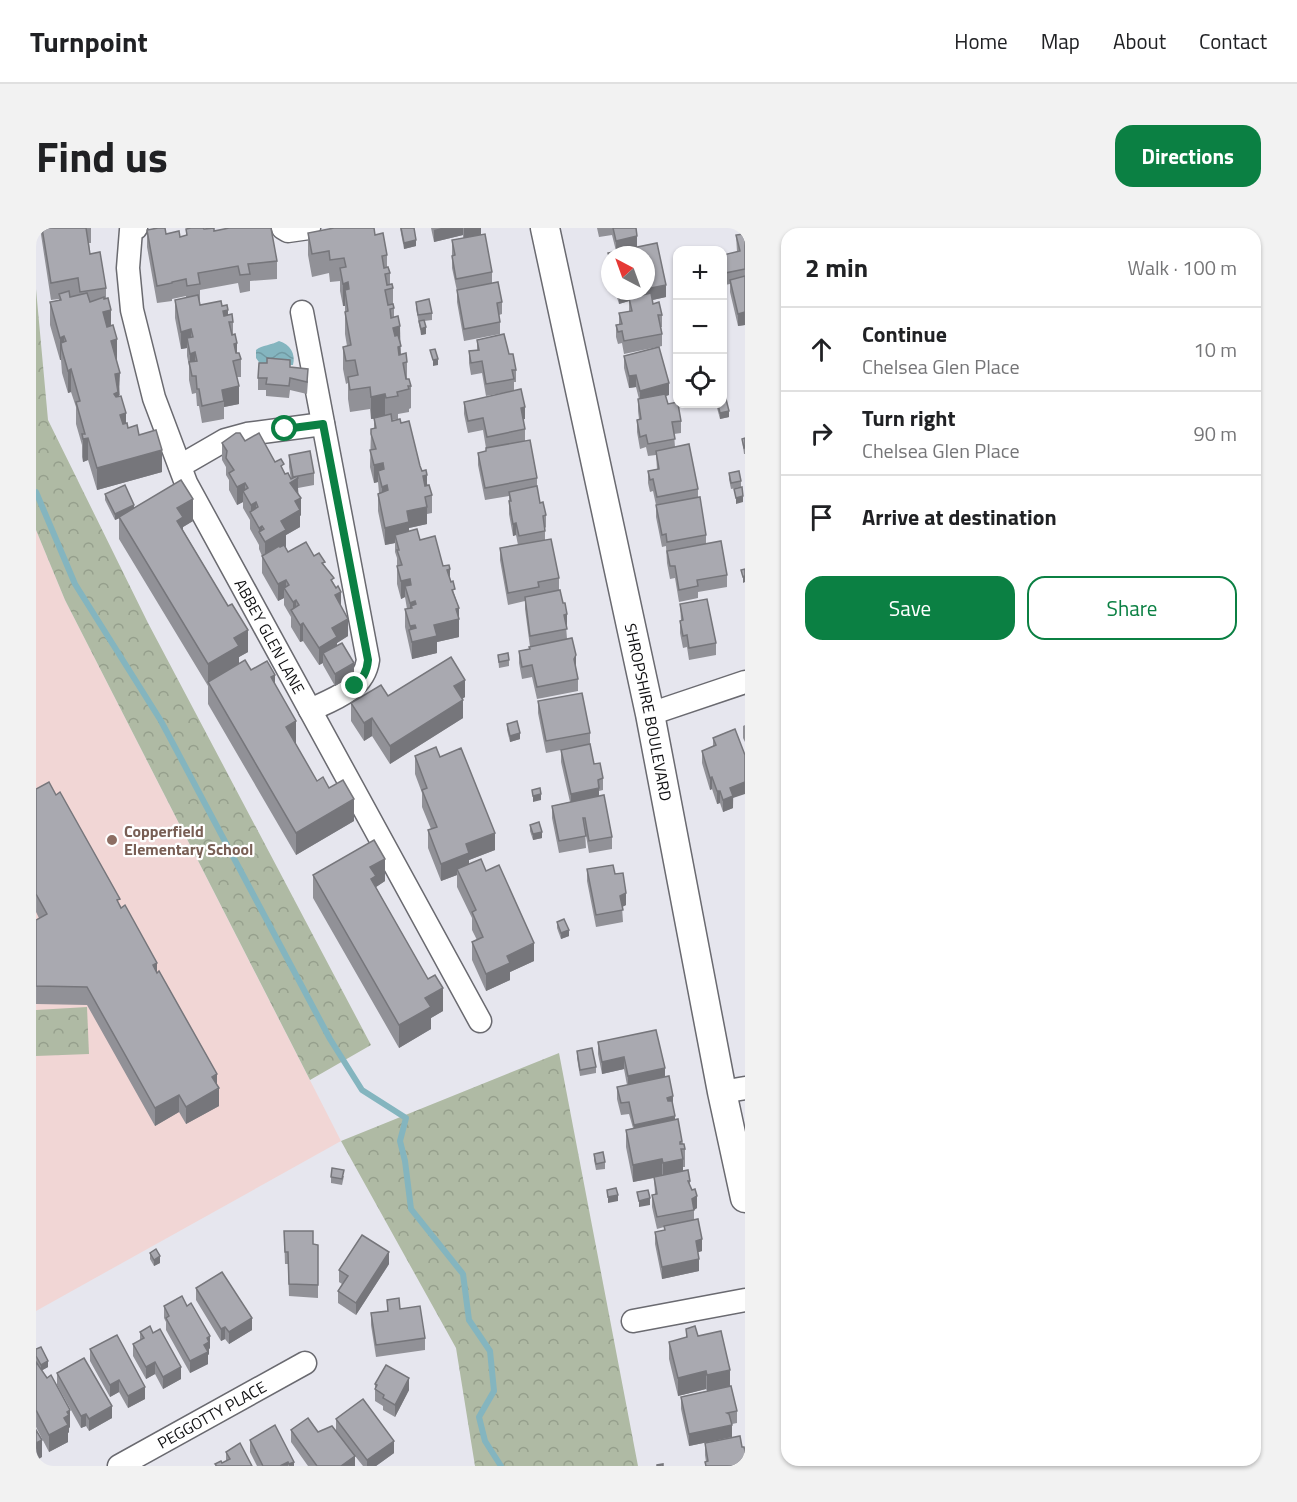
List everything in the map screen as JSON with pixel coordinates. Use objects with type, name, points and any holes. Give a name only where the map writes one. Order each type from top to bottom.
[{"type":"street","points":[[283,228],[288,231],[309,228]]},
{"type":"street","name":"SHROPSHIRE BOULEVARD","points":[[545,228],[734,1090],[745,1198]]},
{"type":"street","name":"ABBEY GLEN LANE","points":[[133,229],[128,268],[132,310],[154,398],[186,483],[480,1021]]},
{"type":"street","points":[[302,312],[368,660],[367,670],[355,686],[310,710]]},
{"type":"street","points":[[180,466],[225,440],[247,434],[323,424]]},
{"type":"street","points":[[650,714],[745,682]]},
{"type":"street","points":[[633,1321],[745,1300]]},
{"type":"street","name":"PEGGOTTY PLACE","points":[[119,1466],[305,1363]]},
{"type":"shaded area","name":"Copperfield Elementary School","points":[[36,530],[65,600],[341,1141],[36,1311]]},
{"type":"green space","points":[[36,289],[48,420],[148,623],[371,1045],[310,1080],[65,600],[36,530]]},
{"type":"green space","points":[[87,1007],[89,1054],[36,1056],[36,1010]]},
{"type":"green space","points":[[559,1053],[638,1466],[475,1466],[456,1348],[341,1141]]},
{"type":"water","points":[[279,341],[291,350],[294,357],[293,365],[261,365],[256,358],[256,350]]},
{"type":"building","points":[[42,228],[86,228],[90,254],[100,252],[106,288],[80,292],[78,278],[51,283]]},
{"type":"building","points":[[165,228],[166,234],[179,231],[180,237],[187,235],[186,229],[191,228],[214,228],[214,231],[229,228],[271,228],[277,261],[248,264],[250,274],[240,275],[238,266],[198,273],[200,284],[187,286],[186,279],[157,286],[147,230]]},
{"type":"building","points":[[334,228],[374,228],[375,235],[383,233],[387,255],[382,256],[384,268],[388,267],[390,273],[385,274],[387,285],[392,284],[393,288],[385,290],[388,305],[393,304],[394,308],[390,309],[391,318],[398,316],[400,326],[393,328],[401,346],[398,347],[399,355],[406,353],[407,362],[403,363],[406,379],[409,379],[411,386],[408,386],[409,389],[397,392],[398,396],[386,398],[385,394],[371,397],[370,387],[350,390],[348,377],[358,375],[355,360],[346,361],[343,347],[351,345],[345,312],[348,311],[345,290],[349,289],[348,282],[343,284],[340,268],[346,267],[344,258],[330,260],[329,251],[312,254],[308,233]]},
{"type":"building","points":[[401,228],[414,228],[416,240],[404,243]]},
{"type":"building","points":[[613,228],[636,228],[637,236],[616,241]]},
{"type":"building","points":[[742,228],[745,228],[745,269],[727,273],[727,254],[740,251],[736,235],[743,234]]},
{"type":"building","points":[[485,234],[492,272],[456,279],[452,240]]},
{"type":"building","points":[[657,243],[666,285],[655,287],[655,246],[642,246]]},
{"type":"building","points":[[745,276],[745,312],[738,314],[730,280]]},
{"type":"building","points":[[498,282],[502,302],[497,303],[500,322],[464,329],[457,290]]},
{"type":"building","points":[[69,291],[70,297],[87,293],[90,302],[104,297],[104,299],[108,298],[111,310],[103,312],[107,327],[113,325],[117,339],[111,341],[120,373],[115,374],[118,392],[114,394],[116,397],[121,396],[126,413],[120,415],[123,424],[127,423],[128,428],[137,425],[139,435],[156,430],[162,450],[97,468],[88,438],[83,439],[82,434],[85,434],[76,402],[80,401],[71,369],[68,371],[62,350],[61,343],[66,341],[64,336],[60,338],[50,302],[61,300],[59,294]]},
{"type":"building","points":[[198,295],[200,305],[221,301],[222,306],[227,305],[228,310],[223,311],[224,316],[232,314],[233,322],[229,322],[232,335],[235,334],[236,353],[239,353],[241,359],[233,361],[239,386],[222,390],[224,401],[202,406],[196,376],[192,376],[189,362],[197,361],[195,352],[190,354],[187,338],[193,337],[191,329],[181,332],[175,300]]},
{"type":"building","points":[[429,299],[432,313],[418,315],[416,302]]},
{"type":"building","points":[[629,300],[652,300],[653,304],[659,302],[662,315],[658,315],[662,334],[624,341],[622,331],[618,332],[616,325],[622,324],[619,313],[632,311]]},
{"type":"building","points":[[424,320],[426,327],[421,329],[419,321]]},
{"type":"building","points":[[504,334],[509,354],[513,354],[516,370],[512,370],[514,379],[486,384],[482,361],[471,363],[469,351],[479,350],[477,340]]},
{"type":"building","points":[[659,347],[669,383],[640,391],[636,375],[629,376],[624,356]]},
{"type":"building","points":[[435,349],[438,359],[433,360],[430,350]]},
{"type":"building","points":[[267,358],[290,360],[290,367],[308,369],[307,382],[290,378],[289,386],[266,384],[267,378],[258,378],[259,363],[267,363]]},
{"type":"building","points":[[521,389],[525,407],[521,408],[525,429],[487,437],[483,418],[468,421],[464,402]]},
{"type":"building","points":[[665,394],[668,404],[673,403],[673,408],[679,408],[681,421],[672,422],[675,439],[648,444],[646,435],[640,437],[637,420],[641,419],[638,399]]},
{"type":"building","points":[[727,403],[729,411],[720,413],[719,408],[727,408]]},
{"type":"building","points":[[391,414],[392,421],[400,419],[401,423],[409,421],[420,466],[422,471],[426,470],[427,475],[423,476],[425,486],[429,485],[432,495],[425,497],[427,507],[407,511],[409,522],[385,528],[378,494],[388,490],[387,485],[382,487],[378,471],[384,469],[383,463],[374,465],[370,450],[376,449],[371,429],[376,428],[374,418]]},
{"type":"building","points":[[236,433],[240,433],[245,441],[259,433],[275,462],[281,459],[284,464],[281,466],[285,474],[288,473],[291,479],[297,476],[298,478],[290,483],[301,498],[295,501],[300,510],[281,521],[286,530],[265,542],[259,532],[264,529],[262,526],[259,528],[250,512],[258,507],[256,502],[251,505],[243,491],[248,488],[245,483],[237,487],[229,473],[234,470],[226,458],[227,451],[222,443]]},
{"type":"building","points":[[530,440],[537,478],[485,488],[478,453],[486,451],[486,448]]},
{"type":"building","points":[[689,444],[698,489],[657,497],[653,479],[650,480],[648,471],[659,469],[656,451]]},
{"type":"building","points":[[310,451],[314,473],[293,477],[289,455]]},
{"type":"building","points":[[739,471],[741,481],[731,483],[729,473]]},
{"type":"building","points":[[181,480],[193,499],[177,508],[183,517],[177,521],[228,606],[232,604],[248,630],[234,638],[239,646],[208,664],[119,517]]},
{"type":"building","points":[[125,485],[134,505],[115,514],[105,494]]},
{"type":"building","points":[[537,486],[540,503],[543,502],[546,515],[543,516],[545,531],[519,536],[516,523],[513,524],[509,492]]},
{"type":"building","points":[[742,487],[743,496],[736,498],[734,489]]},
{"type":"building","points":[[700,497],[706,535],[667,542],[666,534],[662,535],[656,505]]},
{"type":"building","points":[[417,529],[420,540],[435,536],[443,566],[449,565],[450,569],[447,570],[455,589],[452,590],[459,608],[456,609],[459,619],[434,625],[437,636],[412,642],[409,630],[416,628],[415,625],[410,626],[405,609],[412,608],[411,606],[416,604],[415,601],[410,603],[405,586],[411,585],[410,579],[401,581],[397,566],[402,565],[395,535]]},
{"type":"building","points":[[551,539],[559,578],[538,582],[539,587],[508,593],[500,548]]},
{"type":"building","points":[[721,541],[727,575],[697,580],[698,586],[679,590],[675,566],[670,566],[667,551]]},
{"type":"building","points":[[306,542],[314,556],[319,553],[325,562],[322,563],[334,578],[331,580],[341,592],[335,595],[348,619],[332,628],[337,637],[319,648],[303,623],[300,625],[291,610],[299,605],[296,600],[293,602],[284,588],[289,585],[286,580],[278,584],[262,556],[279,546],[284,545],[288,552]]},
{"type":"building","points":[[560,590],[567,614],[564,615],[567,629],[530,636],[525,597]]},
{"type":"building","points":[[707,599],[716,643],[689,648],[687,635],[683,636],[680,604]]},
{"type":"building","points":[[572,638],[578,679],[537,687],[532,665],[522,667],[519,651]]},
{"type":"building","points":[[342,643],[354,663],[335,674],[323,653]]},
{"type":"building","points":[[508,653],[509,660],[499,662],[498,655]]},
{"type":"building","points":[[451,657],[465,680],[454,686],[463,700],[390,746],[372,718],[364,723],[351,703],[381,685],[388,696]]},
{"type":"building","points":[[245,660],[251,670],[267,661],[275,675],[271,677],[296,721],[286,727],[317,781],[323,777],[329,788],[343,780],[354,799],[296,833],[208,682]]},
{"type":"building","points":[[582,693],[590,733],[546,741],[538,701]]},
{"type":"building","points":[[517,721],[520,733],[510,736],[507,724]]},
{"type":"building","points":[[735,729],[745,755],[745,782],[730,788],[733,796],[723,800],[712,777],[710,778],[702,751],[716,745],[713,738]]},
{"type":"building","points":[[590,744],[594,764],[600,763],[603,778],[598,780],[599,788],[571,794],[561,750]]},
{"type":"building","points":[[436,747],[440,757],[461,748],[495,833],[466,844],[469,853],[441,864],[428,830],[437,827],[422,790],[427,788],[415,756]]},
{"type":"building","points":[[49,782],[56,795],[60,792],[120,899],[117,900],[121,908],[125,905],[157,963],[153,965],[157,973],[159,971],[217,1074],[212,1077],[219,1088],[186,1107],[179,1095],[155,1108],[87,987],[36,986],[36,920],[47,914],[36,894],[36,789]]},
{"type":"building","points":[[540,788],[541,794],[533,796],[532,790]]},
{"type":"building","points":[[604,795],[612,837],[589,841],[585,818],[583,818],[586,836],[559,841],[552,806]]},
{"type":"building","points":[[539,822],[542,832],[533,834],[530,825]]},
{"type":"building","points":[[374,840],[385,859],[370,867],[376,876],[371,879],[428,979],[435,975],[443,988],[425,998],[431,1007],[399,1025],[313,875]]},
{"type":"building","points":[[481,859],[486,871],[499,865],[534,943],[507,956],[510,963],[486,974],[472,942],[483,937],[472,912],[476,910],[457,869]]},
{"type":"building","points":[[613,865],[615,874],[623,873],[626,893],[620,896],[623,910],[596,915],[587,869]]},
{"type":"building","points":[[564,919],[569,930],[561,933],[557,922]]},
{"type":"building","points":[[656,1030],[665,1068],[628,1076],[624,1057],[602,1062],[598,1042]]},
{"type":"building","points":[[592,1048],[596,1067],[580,1070],[577,1051]]},
{"type":"building","points":[[669,1076],[673,1096],[667,1098],[668,1101],[672,1101],[675,1116],[634,1125],[629,1102],[621,1103],[617,1087]]},
{"type":"building","points":[[678,1119],[682,1141],[680,1144],[684,1144],[685,1149],[681,1149],[683,1159],[663,1163],[662,1159],[633,1165],[626,1130]]},
{"type":"building","points":[[603,1152],[605,1162],[596,1164],[594,1154]]},
{"type":"building","points":[[332,1168],[344,1170],[342,1179],[331,1177]]},
{"type":"building","points":[[688,1170],[690,1181],[688,1181],[692,1190],[695,1189],[697,1196],[692,1199],[694,1210],[657,1217],[652,1195],[657,1194],[654,1177]]},
{"type":"building","points":[[616,1188],[618,1195],[608,1197],[607,1190]]},
{"type":"building","points":[[648,1190],[650,1198],[639,1201],[637,1192]]},
{"type":"building","points":[[698,1219],[702,1239],[696,1241],[699,1259],[662,1267],[655,1232],[665,1230],[664,1226]]},
{"type":"building","points":[[284,1231],[313,1231],[313,1244],[318,1245],[318,1285],[289,1284],[288,1252],[285,1252]]},
{"type":"building","points":[[362,1235],[389,1252],[356,1303],[338,1291],[348,1276],[339,1270]]},
{"type":"building","points":[[156,1249],[160,1256],[154,1260],[150,1253]]},
{"type":"building","points":[[222,1272],[252,1318],[229,1332],[225,1327],[221,1329],[196,1288]]},
{"type":"building","points":[[182,1296],[187,1306],[191,1303],[210,1336],[207,1338],[209,1342],[204,1345],[208,1352],[190,1361],[166,1318],[169,1316],[164,1306]]},
{"type":"building","points":[[399,1298],[400,1309],[420,1306],[425,1338],[376,1345],[371,1313],[388,1311],[387,1300]]},
{"type":"building","points":[[150,1326],[153,1333],[160,1329],[181,1367],[163,1377],[155,1362],[146,1367],[133,1344],[144,1338],[140,1332]]},
{"type":"building","points":[[695,1326],[698,1336],[721,1331],[730,1370],[707,1375],[706,1371],[678,1378],[669,1342],[687,1337],[686,1329]]},
{"type":"building","points":[[117,1335],[145,1387],[128,1396],[119,1380],[110,1385],[90,1349]]},
{"type":"building","points":[[41,1347],[48,1361],[41,1365],[36,1356],[36,1349]]},
{"type":"building","points":[[84,1358],[112,1406],[89,1419],[86,1414],[81,1416],[57,1373]]},
{"type":"building","points":[[36,1362],[47,1378],[51,1375],[70,1410],[67,1412],[69,1415],[64,1418],[68,1425],[49,1435],[36,1410]]},
{"type":"building","points":[[386,1365],[409,1378],[395,1405],[383,1398],[384,1395],[375,1389],[377,1385],[375,1384]]},
{"type":"building","points":[[731,1386],[737,1411],[727,1413],[732,1425],[689,1434],[681,1397]]},
{"type":"building","points":[[363,1399],[394,1441],[367,1460],[336,1419]]},
{"type":"building","points":[[308,1418],[318,1432],[332,1426],[355,1456],[341,1466],[317,1466],[291,1430]]},
{"type":"building","points":[[275,1425],[294,1462],[280,1466],[263,1466],[250,1440]]},
{"type":"building","points":[[36,1430],[42,1440],[36,1443]]},
{"type":"building","points":[[740,1436],[745,1451],[745,1466],[706,1466],[705,1462],[708,1461],[705,1443]]},
{"type":"building","points":[[240,1443],[252,1466],[217,1466],[215,1464],[230,1459],[226,1452]]},
{"type":"waterway","points":[[36,492],[75,584],[161,721],[330,1039],[362,1090],[406,1118],[400,1141],[411,1209],[463,1274],[469,1320],[490,1351],[494,1391],[479,1417],[485,1441],[501,1466]]},
{"type":"place","name":"Copperfield Elementary School","points":[[112,840]]},
{"type":"route","points":[[285,429],[323,424],[368,660],[367,670],[355,686]]}]
